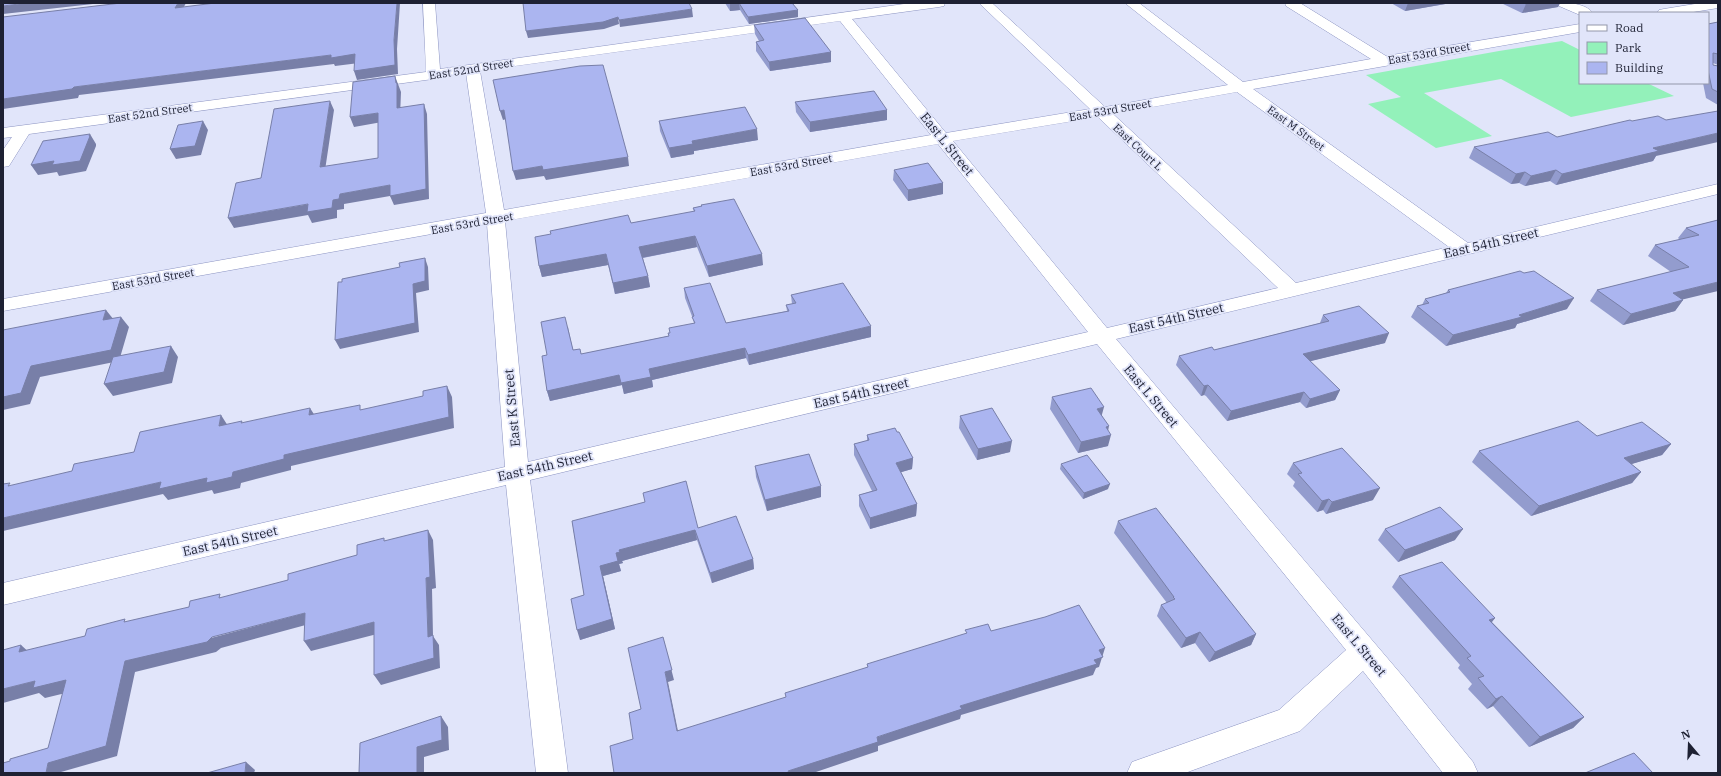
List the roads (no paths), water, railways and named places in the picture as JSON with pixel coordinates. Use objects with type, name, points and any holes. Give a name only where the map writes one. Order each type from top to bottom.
[{"type":"street","points":[[429,3],[433,75]]},
{"type":"street","name":"East 52nd Street","points":[[3,133],[433,75],[472,68],[939,3]]},
{"type":"street","name":"East Court L","points":[[985,3],[1293,291]]},
{"type":"street","name":"East M Street","points":[[1131,3],[1240,87],[1464,249]]},
{"type":"street","points":[[1292,3],[1384,61]]},
{"type":"street","points":[[1564,3],[1584,12]]},
{"type":"street","points":[[1670,12],[1718,4]]},
{"type":"street","name":"East L Street","points":[[843,16],[1102,336],[1364,651],[1462,773]]},
{"type":"street","name":"East 53rd Street","points":[[3,305],[942,138],[1100,112],[1384,61],[1579,28]]},
{"type":"street","name":"East K Street","points":[[472,68],[496,218],[517,473],[552,773]]},
{"type":"street","points":[[3,162],[24,130]]},
{"type":"street","name":"East 54th Street","points":[[3,594],[1293,291],[1718,188]]},
{"type":"street","points":[[1143,773],[1289,721],[1364,651]]}]
